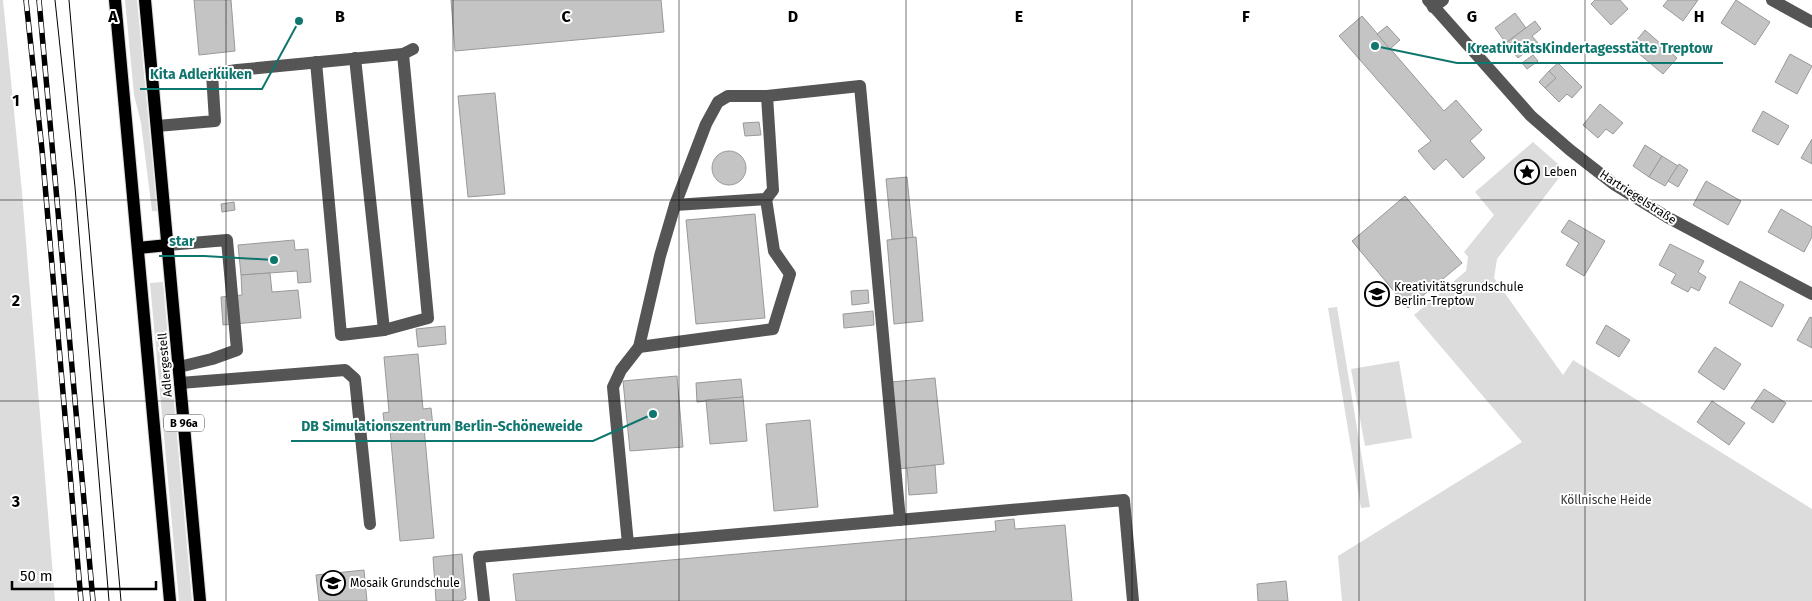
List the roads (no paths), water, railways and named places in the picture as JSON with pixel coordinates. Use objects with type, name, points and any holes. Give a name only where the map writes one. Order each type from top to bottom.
[{"type":"main road","name":"Adlergestell","points":[[115,0],[170,601]]},
{"type":"main road","name":"Adlergestell","points":[[146,0],[200,601]]},
{"type":"main road","points":[[138,248],[168,245]]},
{"type":"street","points":[[1772,0],[1812,22]]},
{"type":"street","name":"Hartriegelstraße","points":[[1435,2],[1531,116],[1570,150],[1615,185],[1667,217],[1812,294]]},
{"type":"street","points":[[157,126],[214,121],[212,74],[408,51],[428,318],[384,330],[341,334],[316,62]]},
{"type":"street","points":[[355,58],[384,330]]},
{"type":"street","points":[[628,544],[613,387],[621,370],[639,347],[660,256],[675,205],[706,124],[718,102],[728,96],[767,96],[860,86],[900,520]]},
{"type":"street","points":[[639,347],[773,329],[790,274],[774,251],[766,199],[773,190],[767,96]]},
{"type":"street","points":[[675,205],[766,199]]},
{"type":"street","points":[[168,245],[227,240],[237,350],[212,360],[179,367]]},
{"type":"street","points":[[180,383],[345,370],[355,379],[370,524]]},
{"type":"street","points":[[484,601],[480,557],[1124,500],[1133,601]]},
{"type":"tram line","points":[[55,0],[75,187],[109,601]]},
{"type":"tram line","points":[[69,0],[121,601]]},
{"type":"railway","points":[[26,0],[42,150],[81,601]]},
{"type":"railway","points":[[39,0],[93,601]]},
{"type":"place","name":"Kita Adlerküken","points":[[299,21]]},
{"type":"place","name":"KreativitätsKindertagesstätte Treptow","points":[[1375,46]]},
{"type":"place","name":"Leben","points":[[1527,172]]},
{"type":"place","name":"star","points":[[274,260]]},
{"type":"place","name":"Kreativitätsgrundschule Berlin-Treptow","points":[[1377,294]]},
{"type":"place","name":"DB Simulationszentrum Berlin-Schöneweide","points":[[653,414]]},
{"type":"place","name":"Mosaik Grundschule","points":[[333,583]]},
{"type":"park label","name":"Köllnische Heide","points":[[1606,500]]}]
